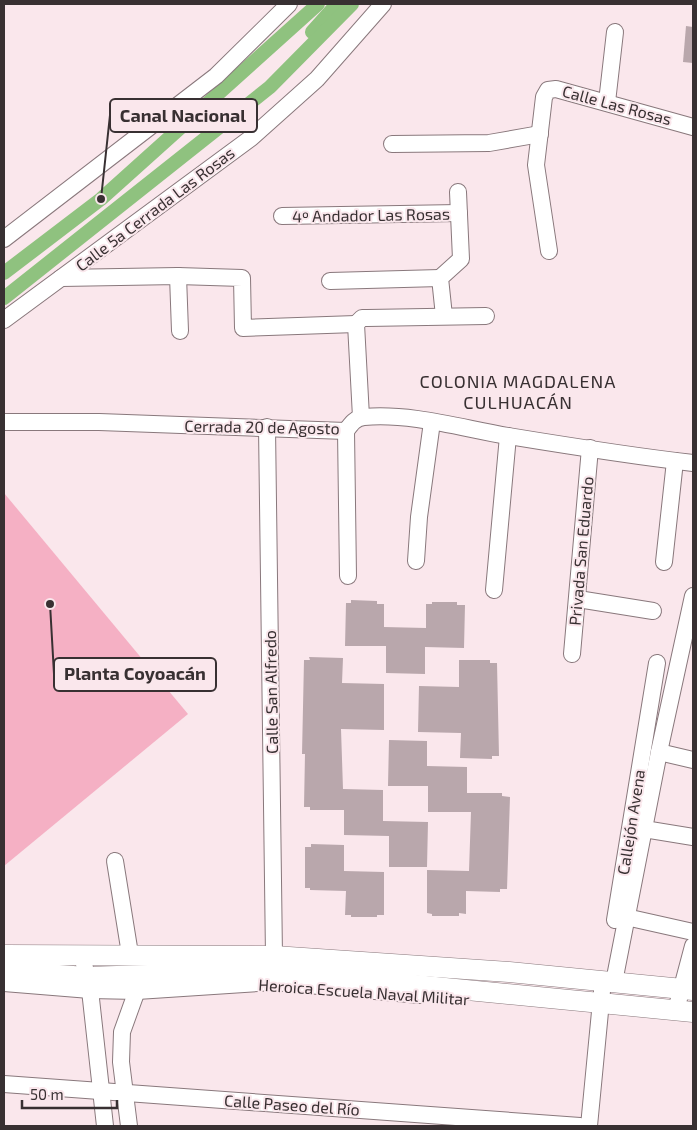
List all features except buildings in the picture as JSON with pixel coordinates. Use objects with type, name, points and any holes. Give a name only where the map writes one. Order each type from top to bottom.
[{"type":"main road","name":"Heroica Escuela Naval Militar","points":[[4,955],[274,956],[509,972],[688,989]]},
{"type":"main road","name":"Heroica Escuela Naval Militar","points":[[4,971],[88,984],[140,983],[272,971],[601,1007],[688,1014]]},
{"type":"street","points":[[4,239],[216,76],[289,4]]},
{"type":"street","name":"Calle 5a Cerrada Las Rosas","points":[[4,320],[251,138],[318,78],[383,4]]},
{"type":"street","points":[[607,102],[615,32]]},
{"type":"street","name":"Calle Las Rosas","points":[[540,134],[544,97],[548,90],[556,89],[693,127]]},
{"type":"street","points":[[392,144],[489,143],[540,134],[536,172],[549,251]]},
{"type":"street","points":[[330,281],[440,278],[461,259],[458,192]]},
{"type":"street","name":"4º Andador Las Rosas","points":[[282,216],[459,213]]},
{"type":"street","points":[[178,276],[180,331]]},
{"type":"street","points":[[61,278],[178,276],[242,278],[243,328],[444,316],[486,316]]},
{"type":"street","points":[[440,278],[444,316]]},
{"type":"street","points":[[361,321],[361,418]]},
{"type":"street","name":"Cerrada 20 de Agosto","points":[[4,422],[99,422],[346,430],[353,421],[361,418],[432,422],[508,436],[693,463]]},
{"type":"street","points":[[416,561],[419,517],[432,422]]},
{"type":"street","name":"Calle San Alfredo","points":[[267,427],[274,956]]},
{"type":"street","points":[[346,430],[348,576]]},
{"type":"street","points":[[494,590],[508,436]]},
{"type":"street","name":"Privada San Eduardo","points":[[572,654],[590,448]]},
{"type":"street","points":[[664,562],[675,461]]},
{"type":"street","points":[[588,1126],[601,1007],[626,917],[659,752],[685,670],[693,596]]},
{"type":"street","points":[[578,599],[653,611]]},
{"type":"street","name":"Callejón Avena","points":[[607,981],[657,663]]},
{"type":"street","points":[[659,752],[693,760]]},
{"type":"street","points":[[644,829],[693,837]]},
{"type":"street","points":[[115,861],[130,954]]},
{"type":"street","points":[[626,917],[693,932]]},
{"type":"street","points":[[688,1014],[688,989],[693,946]]},
{"type":"street","points":[[82,955],[88,984],[105,1126]]},
{"type":"street","name":"Heroica Escuela Naval Militar","points":[[4,983],[88,984]]},
{"type":"street","points":[[129,1126],[124,1094],[122,1032],[140,983]]},
{"type":"street","name":"Calle Paseo del Río","points":[[4,1084],[437,1121],[580,1126]]},
{"type":"shaded area","points":[[4,493],[188,714],[4,866]]},
{"type":"waterway","points":[[4,273],[101,199],[318,4]]},
{"type":"waterway","points":[[312,32],[337,4]]},
{"type":"waterway","points":[[4,298],[270,87],[352,4]]},
{"type":"place","name":"Canal Nacional","points":[[101,199]]},
{"type":"place","name":"Planta Coyoacán","points":[[50,604]]},
{"type":"district","name":"COLONIA MAGDALENA CULHUACÁN","points":[[518,392]]}]
